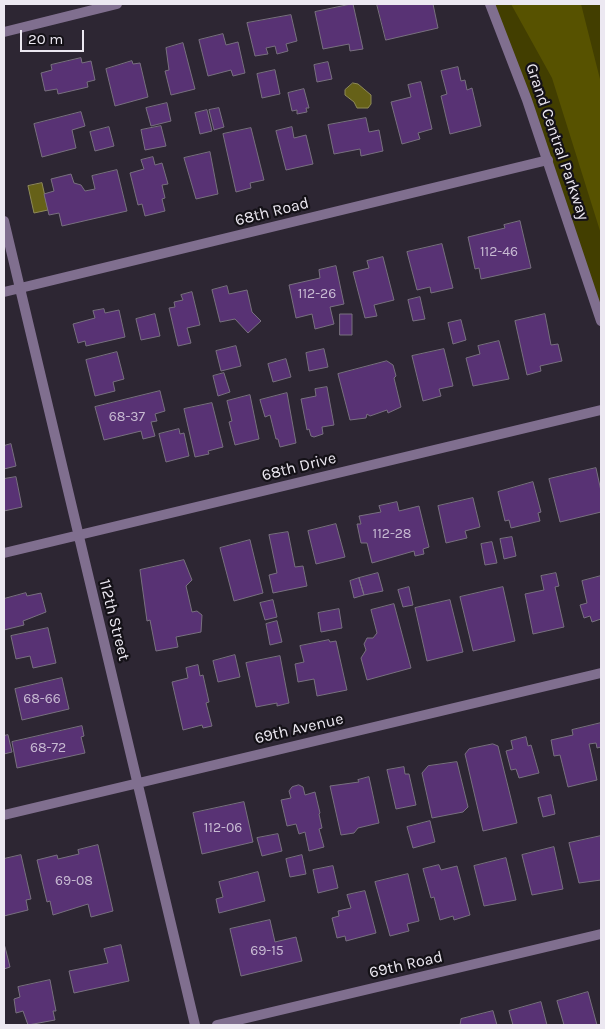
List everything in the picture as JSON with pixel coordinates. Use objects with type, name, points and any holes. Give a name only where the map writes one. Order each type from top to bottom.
[{"type":"street","points":[[4,32],[117,4]]},
{"type":"street","name":"Grand Central Parkway","points":[[490,4],[548,160],[601,321]]},
{"type":"street","name":"68th Road","points":[[4,292],[548,160]]},
{"type":"street","name":"112th Street","points":[[4,221],[195,1025]]},
{"type":"street","name":"68th Drive","points":[[4,553],[601,410]]},
{"type":"street","name":"69th Avenue","points":[[4,815],[601,673]]},
{"type":"street","name":"69th Road","points":[[217,1025],[601,934]]},
{"type":"shaded area","points":[[490,4],[601,4],[601,321]]},
{"type":"shaded area","points":[[511,4],[581,4],[601,83],[601,234],[552,78]]},
{"type":"shaded area","points":[[353,83],[358,84],[371,95],[371,104],[368,108],[357,108],[354,102],[345,95],[345,90]]},
{"type":"shaded area","points":[[42,183],[48,210],[34,213],[28,186]]},
{"type":"building","points":[[353,4],[363,49],[350,51],[349,44],[323,49],[315,12]]},
{"type":"building","points":[[377,4],[433,4],[438,28],[386,40]]},
{"type":"building","points":[[291,15],[297,41],[286,44],[288,51],[277,54],[275,46],[266,48],[268,54],[255,56],[247,23]]},
{"type":"building","points":[[223,34],[226,45],[238,42],[245,73],[233,76],[231,70],[208,76],[199,40]]},
{"type":"building","points":[[183,43],[195,89],[171,95],[165,71],[169,70],[166,48]]},
{"type":"building","points":[[81,58],[82,63],[91,61],[95,80],[87,82],[88,87],[58,94],[57,89],[45,91],[41,73],[52,70],[51,65]]},
{"type":"building","points":[[132,61],[133,64],[140,63],[148,97],[115,106],[106,69]]},
{"type":"building","points":[[328,62],[332,79],[317,82],[314,65]]},
{"type":"building","points":[[458,67],[461,81],[465,80],[467,90],[472,88],[481,126],[450,134],[441,96],[447,94],[441,71]]},
{"type":"building","points":[[275,70],[280,94],[262,98],[257,74]]},
{"type":"building","points":[[421,82],[432,129],[418,133],[420,139],[402,144],[391,102],[411,97],[408,85]]},
{"type":"building","points":[[304,89],[309,108],[306,108],[307,112],[297,114],[297,110],[292,111],[288,93]]},
{"type":"building","points":[[167,103],[171,121],[151,126],[146,108]]},
{"type":"building","points":[[219,108],[224,127],[214,130],[209,110]]},
{"type":"building","points":[[207,110],[212,131],[200,134],[195,113]]},
{"type":"building","points":[[81,112],[85,126],[72,130],[76,148],[42,157],[34,124]]},
{"type":"building","points":[[366,118],[369,132],[379,130],[383,151],[361,156],[360,149],[334,154],[328,125]]},
{"type":"building","points":[[161,126],[166,146],[145,150],[141,130]]},
{"type":"building","points":[[109,127],[114,146],[95,151],[90,132]]},
{"type":"building","points":[[292,127],[294,138],[306,135],[313,164],[286,170],[276,131]]},
{"type":"building","points":[[251,128],[264,180],[250,183],[251,188],[236,192],[223,134]]},
{"type":"building","points":[[210,152],[218,194],[196,199],[184,158]]},
{"type":"building","points":[[153,157],[155,165],[162,163],[168,184],[162,185],[165,198],[162,199],[165,211],[145,216],[142,204],[138,205],[130,173],[144,169],[141,160]]},
{"type":"building","points":[[117,170],[127,211],[62,226],[59,213],[49,215],[44,194],[54,191],[51,179],[71,174],[74,183],[81,185],[85,191],[95,189],[92,176]]},
{"type":"building","points":[[520,221],[531,268],[481,279],[479,268],[475,269],[468,237],[505,228],[504,225]]},
{"type":"building","points":[[442,244],[453,288],[431,293],[430,287],[417,290],[407,252]]},
{"type":"building","points":[[383,257],[394,300],[374,305],[377,316],[365,318],[353,272],[369,268],[367,261]]},
{"type":"building","points":[[336,266],[344,304],[330,307],[334,324],[315,329],[312,314],[296,318],[289,285],[320,278],[319,270]]},
{"type":"building","points":[[227,286],[229,294],[247,290],[252,312],[261,321],[248,333],[235,319],[220,322],[212,290]]},
{"type":"building","points":[[192,292],[200,325],[187,328],[191,343],[178,346],[169,308],[175,307],[174,302],[183,300],[181,295]]},
{"type":"building","points":[[420,297],[425,319],[413,321],[408,300]]},
{"type":"building","points":[[104,309],[105,313],[119,310],[125,337],[86,346],[85,341],[78,343],[73,324],[95,318],[93,311]]},
{"type":"building","points":[[155,314],[160,336],[141,340],[136,319]]},
{"type":"building","points":[[340,314],[352,314],[352,335],[340,335]]},
{"type":"building","points":[[545,314],[551,345],[558,344],[562,361],[540,366],[541,371],[527,375],[515,321]]},
{"type":"building","points":[[461,320],[466,340],[453,344],[448,323]]},
{"type":"building","points":[[499,341],[509,379],[473,386],[466,358],[480,354],[478,346]]},
{"type":"building","points":[[236,346],[241,366],[221,371],[216,351]]},
{"type":"building","points":[[324,349],[328,367],[309,371],[306,353]]},
{"type":"building","points":[[444,349],[453,386],[439,389],[441,396],[423,401],[412,356]]},
{"type":"building","points":[[117,352],[124,379],[113,382],[115,391],[95,396],[86,360]]},
{"type":"building","points":[[286,359],[291,377],[273,382],[268,364]]},
{"type":"building","points":[[387,361],[393,365],[401,407],[388,413],[387,410],[370,416],[367,414],[366,418],[350,420],[338,374]]},
{"type":"building","points":[[224,373],[230,392],[218,396],[213,376]]},
{"type":"building","points":[[327,387],[334,425],[322,427],[323,434],[314,437],[311,436],[309,429],[307,430],[301,399],[316,396],[315,389]]},
{"type":"building","points":[[160,391],[165,411],[155,414],[157,421],[151,422],[155,436],[143,439],[141,431],[104,440],[95,407]]},
{"type":"building","points":[[287,393],[296,443],[280,447],[270,415],[265,417],[260,400]]},
{"type":"building","points":[[250,395],[259,439],[235,445],[229,422],[232,421],[227,401]]},
{"type":"building","points":[[212,403],[223,447],[208,451],[209,454],[195,457],[184,409]]},
{"type":"building","points":[[179,429],[180,434],[184,433],[189,456],[166,462],[159,434]]},
{"type":"building","points":[[11,444],[16,466],[4,469],[4,446]]},
{"type":"building","points":[[596,468],[601,491],[601,512],[560,522],[549,479]]},
{"type":"building","points":[[16,477],[22,507],[4,511],[4,479]]},
{"type":"building","points":[[533,482],[541,512],[538,513],[540,521],[511,528],[509,520],[505,521],[498,492]]},
{"type":"building","points":[[473,498],[480,527],[465,531],[467,538],[446,543],[438,506]]},
{"type":"building","points":[[397,502],[399,511],[419,506],[429,547],[423,549],[424,554],[415,556],[414,551],[372,563],[367,543],[361,543],[357,524],[361,524],[359,516],[381,512],[379,506]]},
{"type":"building","points":[[336,524],[345,557],[316,564],[308,531]]},
{"type":"building","points":[[288,532],[295,567],[303,566],[307,586],[273,593],[269,575],[277,573],[269,535]]},
{"type":"building","points":[[512,537],[516,556],[504,559],[500,539]]},
{"type":"building","points":[[250,540],[263,593],[234,601],[220,548]]},
{"type":"building","points":[[492,542],[497,563],[485,565],[481,544]]},
{"type":"building","points":[[184,560],[192,580],[186,586],[192,612],[197,611],[202,615],[201,632],[176,637],[178,647],[156,651],[150,620],[147,621],[140,570]]},
{"type":"building","points":[[378,573],[383,591],[364,595],[359,578]]},
{"type":"building","points":[[556,573],[559,586],[555,587],[564,627],[533,634],[525,594],[544,590],[541,576]]},
{"type":"building","points":[[601,576],[601,619],[592,622],[590,616],[584,618],[580,605],[587,603],[582,581]]},
{"type":"building","points":[[359,578],[364,595],[354,598],[350,581]]},
{"type":"building","points":[[409,587],[413,605],[403,607],[398,590]]},
{"type":"building","points":[[503,587],[515,641],[473,651],[460,597]]},
{"type":"building","points":[[26,593],[27,596],[41,593],[46,612],[23,621],[24,625],[4,630],[4,599]]},
{"type":"building","points":[[273,600],[277,617],[265,620],[260,603]]},
{"type":"building","points":[[450,600],[463,652],[427,661],[415,608]]},
{"type":"building","points":[[394,604],[411,668],[367,680],[361,658],[366,650],[364,644],[367,638],[373,638],[377,633],[371,610]]},
{"type":"building","points":[[339,609],[342,628],[321,632],[318,613]]},
{"type":"building","points":[[277,621],[282,642],[270,645],[266,624]]},
{"type":"building","points":[[48,628],[56,663],[33,668],[30,656],[16,659],[11,636]]},
{"type":"building","points":[[329,640],[330,642],[336,641],[347,690],[317,696],[314,679],[298,682],[295,664],[304,662],[300,646]]},
{"type":"building","points":[[235,655],[240,677],[218,682],[213,661]]},
{"type":"building","points":[[280,656],[289,703],[277,706],[277,703],[256,707],[246,663]]},
{"type":"building","points":[[198,665],[200,676],[203,675],[209,702],[206,703],[212,726],[203,728],[202,725],[183,730],[172,682],[188,678],[186,668]]},
{"type":"building","points":[[62,678],[69,709],[22,720],[15,689]]},
{"type":"building","points":[[601,723],[601,747],[597,748],[596,743],[589,744],[597,780],[568,787],[560,755],[554,756],[551,740],[573,735],[572,730]]},
{"type":"building","points":[[82,726],[84,736],[81,737],[85,753],[17,768],[12,742]]},
{"type":"building","points":[[8,735],[12,752],[4,754],[4,736]]},
{"type":"building","points":[[526,737],[528,746],[531,745],[539,773],[519,778],[516,769],[511,770],[506,751],[513,749],[511,741]]},
{"type":"building","points":[[493,744],[498,746],[517,823],[483,831],[465,754],[469,749]]},
{"type":"building","points":[[457,762],[468,807],[463,812],[432,818],[422,773],[428,766]]},
{"type":"building","points":[[404,767],[405,774],[409,774],[416,805],[396,809],[387,770]]},
{"type":"building","points":[[369,777],[379,823],[358,828],[354,833],[341,835],[330,786],[359,782],[358,780]]},
{"type":"building","points":[[299,785],[303,787],[305,795],[315,792],[322,828],[319,829],[324,847],[309,851],[305,832],[299,834],[296,824],[287,826],[281,800],[291,798],[289,791],[292,787]]},
{"type":"building","points":[[551,795],[555,814],[543,817],[538,798]]},
{"type":"building","points":[[244,802],[253,842],[202,854],[193,813]]},
{"type":"building","points":[[430,821],[435,842],[413,848],[407,827]]},
{"type":"building","points":[[278,834],[282,851],[262,856],[257,838]]},
{"type":"building","points":[[601,836],[601,880],[579,883],[569,843]]},
{"type":"building","points":[[98,845],[113,911],[91,917],[88,904],[53,915],[50,901],[47,902],[37,860],[57,855],[58,859],[79,854],[78,850]]},
{"type":"building","points":[[554,847],[563,889],[532,895],[522,855]]},
{"type":"building","points":[[21,855],[31,899],[26,900],[28,910],[4,916],[4,859]]},
{"type":"building","points":[[302,855],[306,874],[290,877],[286,859]]},
{"type":"building","points":[[506,858],[516,900],[484,906],[474,866]]},
{"type":"building","points":[[439,865],[441,870],[457,866],[470,915],[454,920],[453,916],[440,920],[434,897],[431,898],[423,869]]},
{"type":"building","points":[[333,866],[338,888],[318,893],[313,870]]},
{"type":"building","points":[[258,872],[265,901],[219,913],[216,899],[223,897],[219,882]]},
{"type":"building","points":[[408,874],[419,921],[407,924],[409,931],[390,936],[375,882]]},
{"type":"building","points":[[365,891],[376,933],[346,941],[345,936],[337,938],[332,918],[339,916],[338,911],[351,908],[347,895]]},
{"type":"building","points":[[270,920],[275,942],[296,937],[302,961],[241,976],[230,929]]},
{"type":"building","points":[[121,945],[129,981],[74,993],[69,971],[108,963],[104,949]]},
{"type":"building","points":[[4,948],[10,967],[4,969]]},
{"type":"building","points":[[50,980],[56,1011],[53,1011],[55,1020],[28,1025],[23,1011],[16,1013],[14,999],[20,997],[18,987]]},
{"type":"building","points":[[588,992],[597,1025],[564,1025],[557,1001]]},
{"type":"building","points":[[541,1002],[547,1025],[513,1025],[509,1011]]},
{"type":"building","points":[[493,1011],[497,1025],[460,1025],[461,1019]]}]
